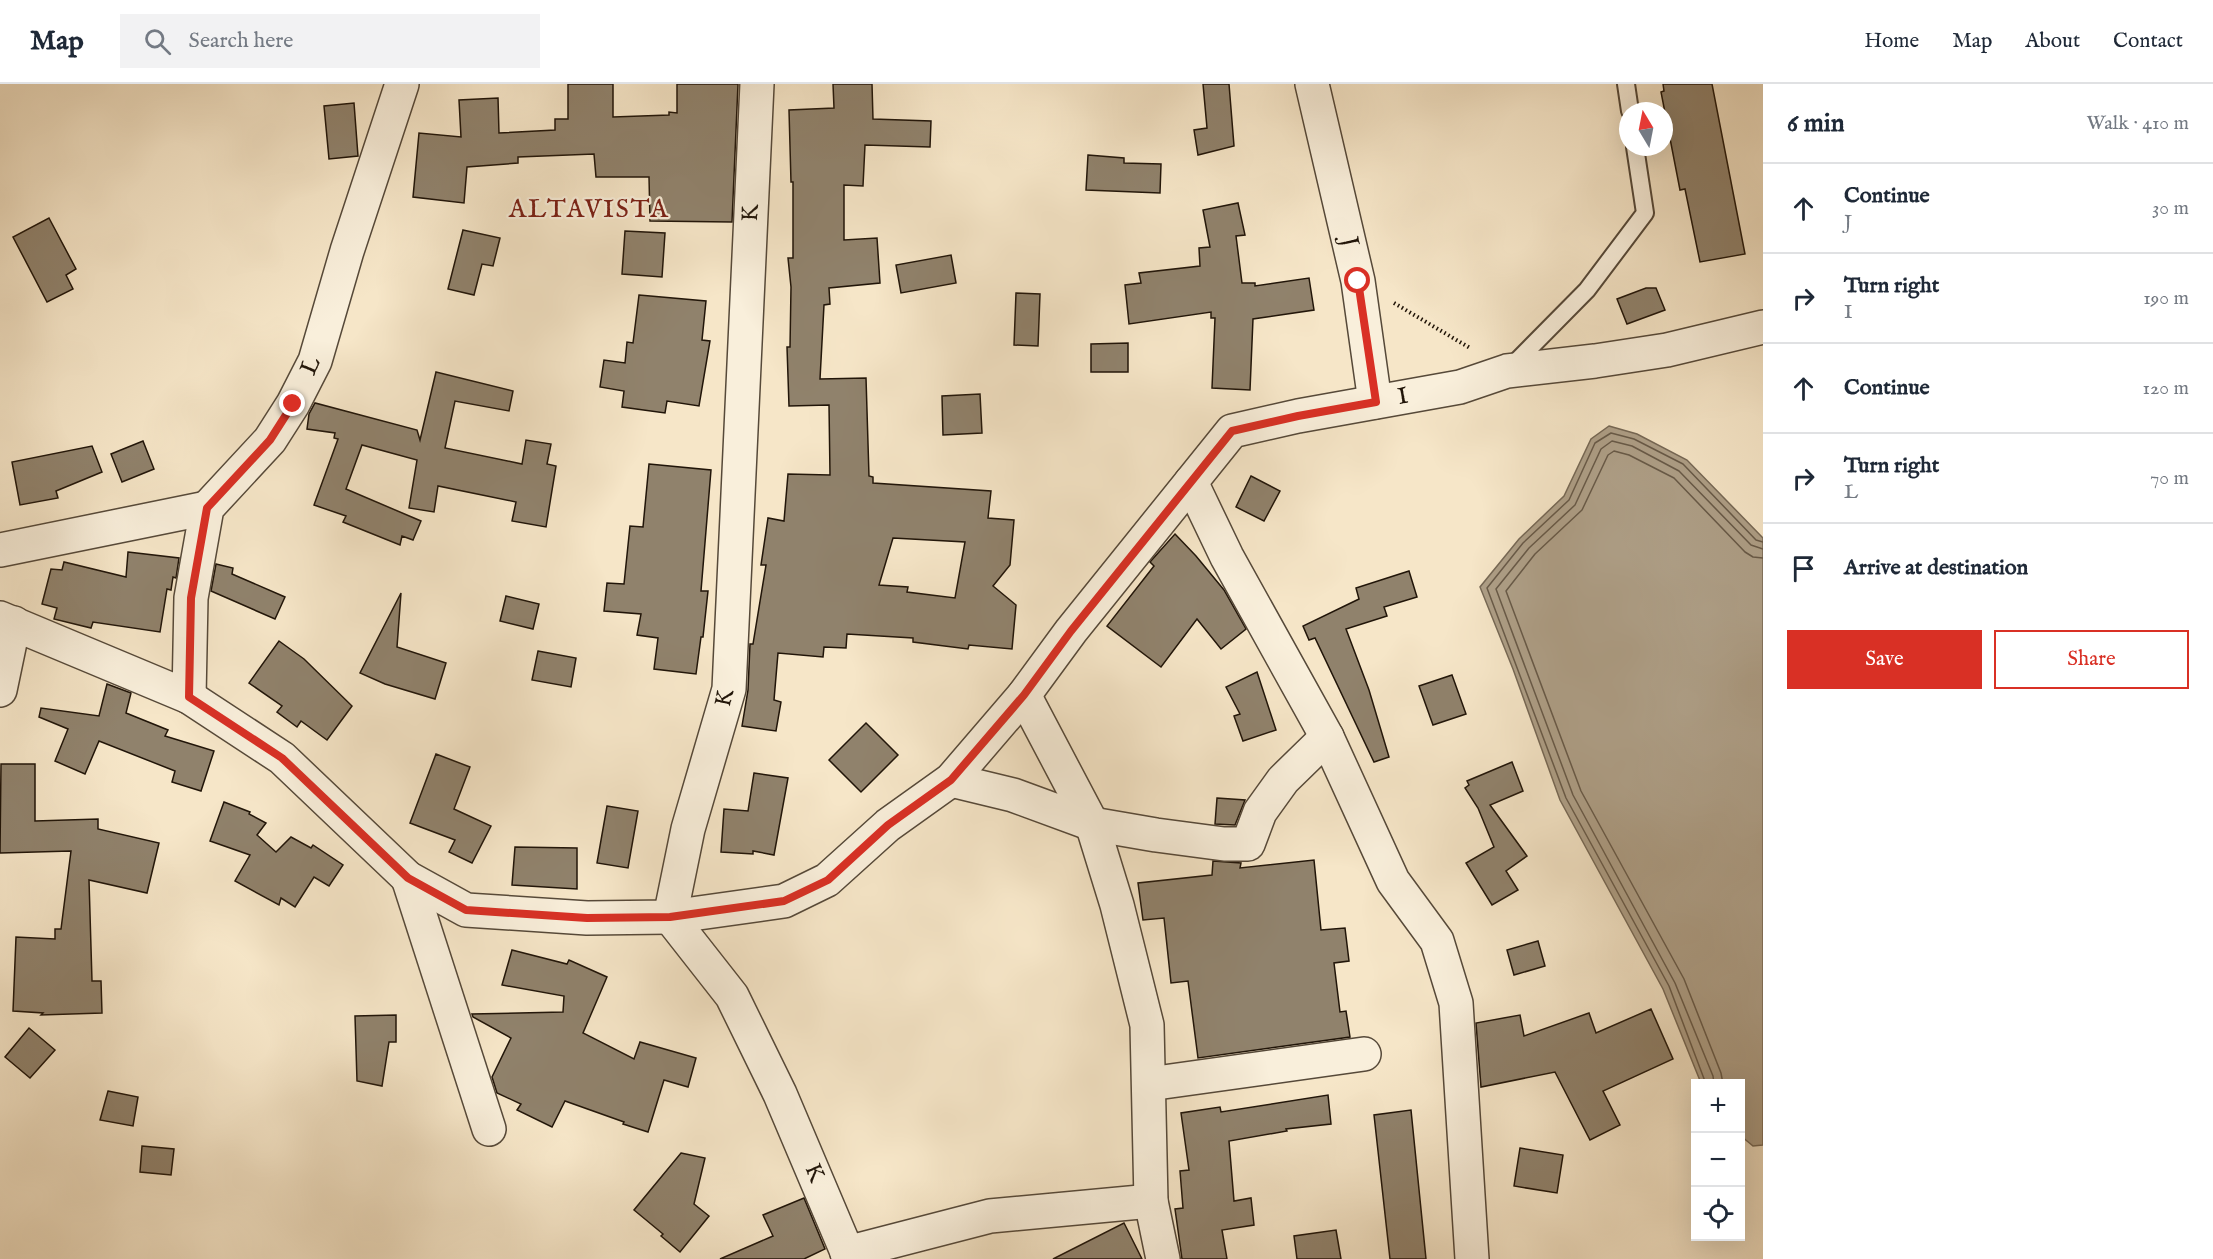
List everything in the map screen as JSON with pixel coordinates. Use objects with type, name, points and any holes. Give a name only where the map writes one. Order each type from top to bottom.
[{"type":"street","name":"L","points":[[207,508],[270,440],[293,404],[315,361],[347,250],[402,84]]},
{"type":"street","name":"K","points":[[757,84],[729,689],[688,829],[670,917],[732,996],[780,1094],[849,1256]]},
{"type":"street","name":"J","points":[[1312,84],[1358,281],[1376,402]]},
{"type":"street","name":"I","points":[[408,878],[466,910],[587,918],[670,917],[784,901],[828,880],[888,825],[951,780],[1024,695],[1071,631],[1232,431],[1298,416],[1460,387],[1507,371],[1667,350],[1763,327]]},
{"type":"street","points":[[1191,482],[1227,557],[1327,737],[1393,882],[1437,941],[1456,1004],[1472,1259]]},
{"type":"street","points":[[0,550],[207,508],[191,598],[189,697]]},
{"type":"street","points":[[0,690],[7,621],[189,697],[282,758],[408,878],[489,1129]]},
{"type":"street","points":[[1024,695],[1092,824],[1118,905],[1147,1025],[1151,1201],[1163,1259]]},
{"type":"street","points":[[951,780],[1013,795],[1092,824],[1224,844],[1248,844],[1260,812],[1283,780],[1327,737]]},
{"type":"street","points":[[1149,1084],[1364,1054]]},
{"type":"street","points":[[849,1256],[990,1216],[1151,1201]]},
{"type":"lane","points":[[1626,84],[1629,102]]},
{"type":"lane","points":[[1507,371],[1587,290],[1645,213],[1636,156]]},
{"type":"path","points":[[1358,281],[1507,371]]},
{"type":"water","points":[[1609,426],[1637,434],[1687,460],[1763,538],[1763,1145],[1753,1146],[1745,1139],[1745,1079],[1699,1079],[1663,989],[1560,800],[1513,669],[1480,587],[1519,539],[1564,496],[1591,439]]},
{"type":"building","points":[[568,84],[613,84],[613,117],[677,113],[677,84],[738,84],[732,222],[650,221],[649,177],[596,177],[594,154],[518,157],[518,163],[467,167],[464,203],[413,197],[419,133],[461,137],[459,100],[498,98],[499,133],[555,130],[555,119],[568,119]]},
{"type":"building","points":[[833,84],[872,84],[873,119],[931,121],[930,147],[865,145],[863,186],[844,185],[844,240],[877,238],[880,283],[829,288],[830,304],[824,305],[820,379],[866,378],[869,476],[873,477],[873,483],[991,491],[988,518],[1014,520],[1010,565],[993,586],[1016,605],[1012,649],[969,645],[968,649],[913,642],[913,638],[847,634],[846,648],[824,647],[823,657],[778,653],[774,700],[781,702],[776,731],[742,726],[748,690],[750,644],[753,644],[766,565],[761,565],[768,518],[784,521],[788,474],[830,475],[829,405],[789,406],[787,347],[790,347],[791,287],[788,258],[793,258],[793,182],[791,182],[789,110],[834,108]],"holes":[[[893,538],[965,542],[955,598],[907,592],[908,587],[879,585]]]},
{"type":"building","points":[[1203,84],[1229,84],[1234,146],[1198,155],[1194,130],[1207,128]]},
{"type":"building","points":[[1663,84],[1712,84],[1745,254],[1700,262],[1685,189],[1680,190],[1673,154],[1673,102],[1663,102],[1661,92],[1664,91]]},
{"type":"building","points":[[354,103],[358,156],[329,159],[324,106]]},
{"type":"building","points":[[1088,155],[1124,158],[1124,163],[1161,164],[1160,193],[1086,190]]},
{"type":"building","points":[[1238,203],[1245,235],[1236,236],[1242,283],[1255,283],[1255,286],[1309,278],[1314,310],[1253,319],[1250,390],[1212,388],[1215,318],[1211,318],[1211,312],[1129,324],[1125,285],[1141,283],[1139,273],[1200,266],[1199,248],[1210,247],[1203,210]]},
{"type":"building","points":[[49,218],[76,269],[66,275],[73,289],[47,302],[13,237]]},
{"type":"building","points":[[463,230],[500,238],[493,266],[482,264],[474,295],[448,289]]},
{"type":"building","points":[[625,231],[665,233],[662,277],[622,274]]},
{"type":"building","points":[[951,255],[956,283],[901,293],[896,265]]},
{"type":"building","points":[[1646,288],[1656,288],[1665,310],[1627,324],[1617,299]]},
{"type":"building","points":[[1016,293],[1040,294],[1038,346],[1014,345]]},
{"type":"building","points":[[639,295],[706,301],[702,340],[710,341],[699,406],[667,401],[665,413],[622,407],[624,391],[600,387],[604,360],[625,363],[627,342],[633,343]]},
{"type":"building","points":[[1128,343],[1128,372],[1091,372],[1091,344]]},
{"type":"building","points":[[436,372],[513,391],[509,411],[455,401],[445,448],[522,464],[526,440],[551,444],[547,464],[556,466],[546,527],[512,521],[516,502],[438,486],[434,512],[409,508],[417,460],[362,445],[346,489],[421,521],[413,540],[402,536],[400,545],[343,522],[346,516],[314,505],[338,439],[334,438],[335,433],[307,429],[309,414],[315,403],[417,430],[420,440]]},
{"type":"building","points":[[980,394],[982,433],[943,435],[942,396]]},
{"type":"building","points":[[143,441],[154,469],[122,482],[111,454]]},
{"type":"building","points":[[92,446],[102,472],[56,491],[58,498],[20,505],[12,462]]},
{"type":"building","points":[[649,464],[711,470],[701,591],[708,591],[696,674],[654,669],[658,638],[637,635],[641,614],[604,611],[607,583],[624,584],[630,526],[643,527]]},
{"type":"building","points":[[1251,476],[1280,491],[1264,521],[1236,507]]},
{"type":"building","points":[[1175,534],[1224,590],[1246,629],[1221,649],[1197,619],[1161,667],[1107,626],[1154,566],[1150,562]]},
{"type":"building","points":[[128,552],[179,558],[176,578],[173,577],[171,590],[167,589],[160,632],[93,622],[91,628],[54,619],[57,608],[42,604],[51,569],[62,570],[64,562],[126,577]]},
{"type":"building","points":[[216,564],[233,568],[232,574],[285,597],[275,619],[211,591]]},
{"type":"building","points":[[1409,571],[1417,597],[1384,607],[1387,616],[1346,629],[1369,690],[1389,757],[1374,762],[1315,638],[1309,640],[1303,626],[1359,599],[1356,588]]},
{"type":"building","points":[[401,593],[397,647],[446,663],[435,699],[385,684],[360,673]]},
{"type":"building","points":[[506,596],[539,604],[533,629],[500,621]]},
{"type":"building","points":[[279,641],[304,659],[352,706],[327,740],[301,721],[297,727],[277,712],[282,706],[249,683]]},
{"type":"building","points":[[538,651],[576,658],[571,687],[532,680]]},
{"type":"building","points":[[1257,672],[1276,730],[1243,741],[1234,716],[1240,714],[1226,687]]},
{"type":"building","points":[[1452,675],[1466,714],[1433,725],[1419,686]]},
{"type":"building","points":[[107,684],[131,693],[126,713],[168,730],[165,736],[214,751],[201,791],[172,782],[175,771],[99,741],[85,774],[55,761],[68,729],[39,717],[41,708],[99,716]]},
{"type":"building","points":[[866,723],[898,755],[861,792],[829,760]]},
{"type":"building","points":[[436,754],[470,767],[454,809],[491,826],[472,863],[449,852],[455,840],[410,823]]},
{"type":"building","points":[[1512,762],[1523,791],[1490,805],[1527,856],[1506,871],[1518,890],[1492,905],[1466,863],[1494,847],[1478,808],[1465,788],[1469,785],[1467,781]]},
{"type":"building","points":[[1,764],[35,764],[35,821],[98,819],[98,829],[159,843],[147,893],[89,880],[92,981],[101,981],[102,1013],[41,1015],[43,1013],[13,1011],[16,937],[55,939],[55,929],[61,929],[71,851],[0,853]]},
{"type":"building","points":[[754,773],[788,778],[774,855],[753,851],[753,854],[721,852],[724,809],[748,811]]},
{"type":"building","points":[[1217,798],[1245,800],[1235,825],[1215,824]]},
{"type":"building","points":[[224,802],[250,812],[249,814],[266,823],[257,835],[276,852],[291,837],[311,848],[313,845],[343,865],[329,886],[314,877],[295,907],[281,898],[279,905],[235,881],[250,855],[210,841]]},
{"type":"building","points":[[607,806],[638,811],[628,868],[597,863]]},
{"type":"building","points":[[515,847],[577,848],[577,889],[512,885]]},
{"type":"building","points":[[1314,860],[1321,930],[1345,928],[1349,961],[1334,963],[1340,1012],[1346,1011],[1350,1037],[1198,1058],[1188,981],[1171,983],[1164,918],[1143,920],[1138,883],[1212,875],[1213,861],[1241,863],[1240,868]]},
{"type":"building","points":[[1538,941],[1545,966],[1514,975],[1507,950]]},
{"type":"building","points":[[512,950],[567,964],[569,960],[607,977],[583,1033],[634,1059],[640,1042],[696,1058],[688,1087],[664,1080],[648,1132],[565,1101],[552,1127],[517,1110],[521,1104],[497,1093],[492,1077],[511,1038],[473,1017],[472,1014],[563,1012],[564,996],[502,985]]},
{"type":"building","points":[[1651,1009],[1673,1059],[1603,1091],[1620,1125],[1590,1140],[1555,1072],[1481,1087],[1476,1023],[1520,1015],[1524,1036],[1589,1013],[1596,1033]]},
{"type":"building","points":[[396,1015],[396,1042],[389,1042],[382,1086],[357,1081],[355,1016]]},
{"type":"building","points":[[29,1028],[55,1050],[30,1078],[5,1057]]},
{"type":"building","points":[[108,1091],[138,1097],[133,1126],[100,1120]]},
{"type":"building","points":[[1328,1095],[1331,1124],[1286,1129],[1287,1131],[1229,1141],[1234,1201],[1251,1198],[1254,1225],[1222,1230],[1227,1259],[1182,1259],[1175,1209],[1183,1208],[1180,1171],[1189,1170],[1181,1113],[1220,1107],[1221,1112]]},
{"type":"building","points":[[1411,1110],[1426,1259],[1390,1259],[1374,1115]]},
{"type":"building","points":[[142,1146],[174,1149],[171,1175],[140,1172]]},
{"type":"building","points":[[1520,1148],[1563,1155],[1557,1193],[1514,1186]]},
{"type":"building","points":[[681,1153],[705,1158],[694,1204],[709,1216],[680,1252],[661,1236],[663,1234],[634,1210]]},
{"type":"building","points":[[804,1198],[825,1249],[804,1259],[720,1259],[773,1236],[763,1215]]},
{"type":"building","points":[[1124,1223],[1142,1259],[1053,1259]]},
{"type":"building","points":[[1336,1230],[1341,1259],[1297,1259],[1294,1236]]},
{"type":"district","name":"ALTAVISTA","points":[[589,209]]},
{"type":"route","points":[[293,404],[270,440],[207,508],[191,598],[189,697],[282,758],[408,878],[466,910],[587,918],[670,917],[784,901],[828,880],[888,825],[951,780],[1024,695],[1071,631],[1232,431],[1376,402],[1358,281]]}]
